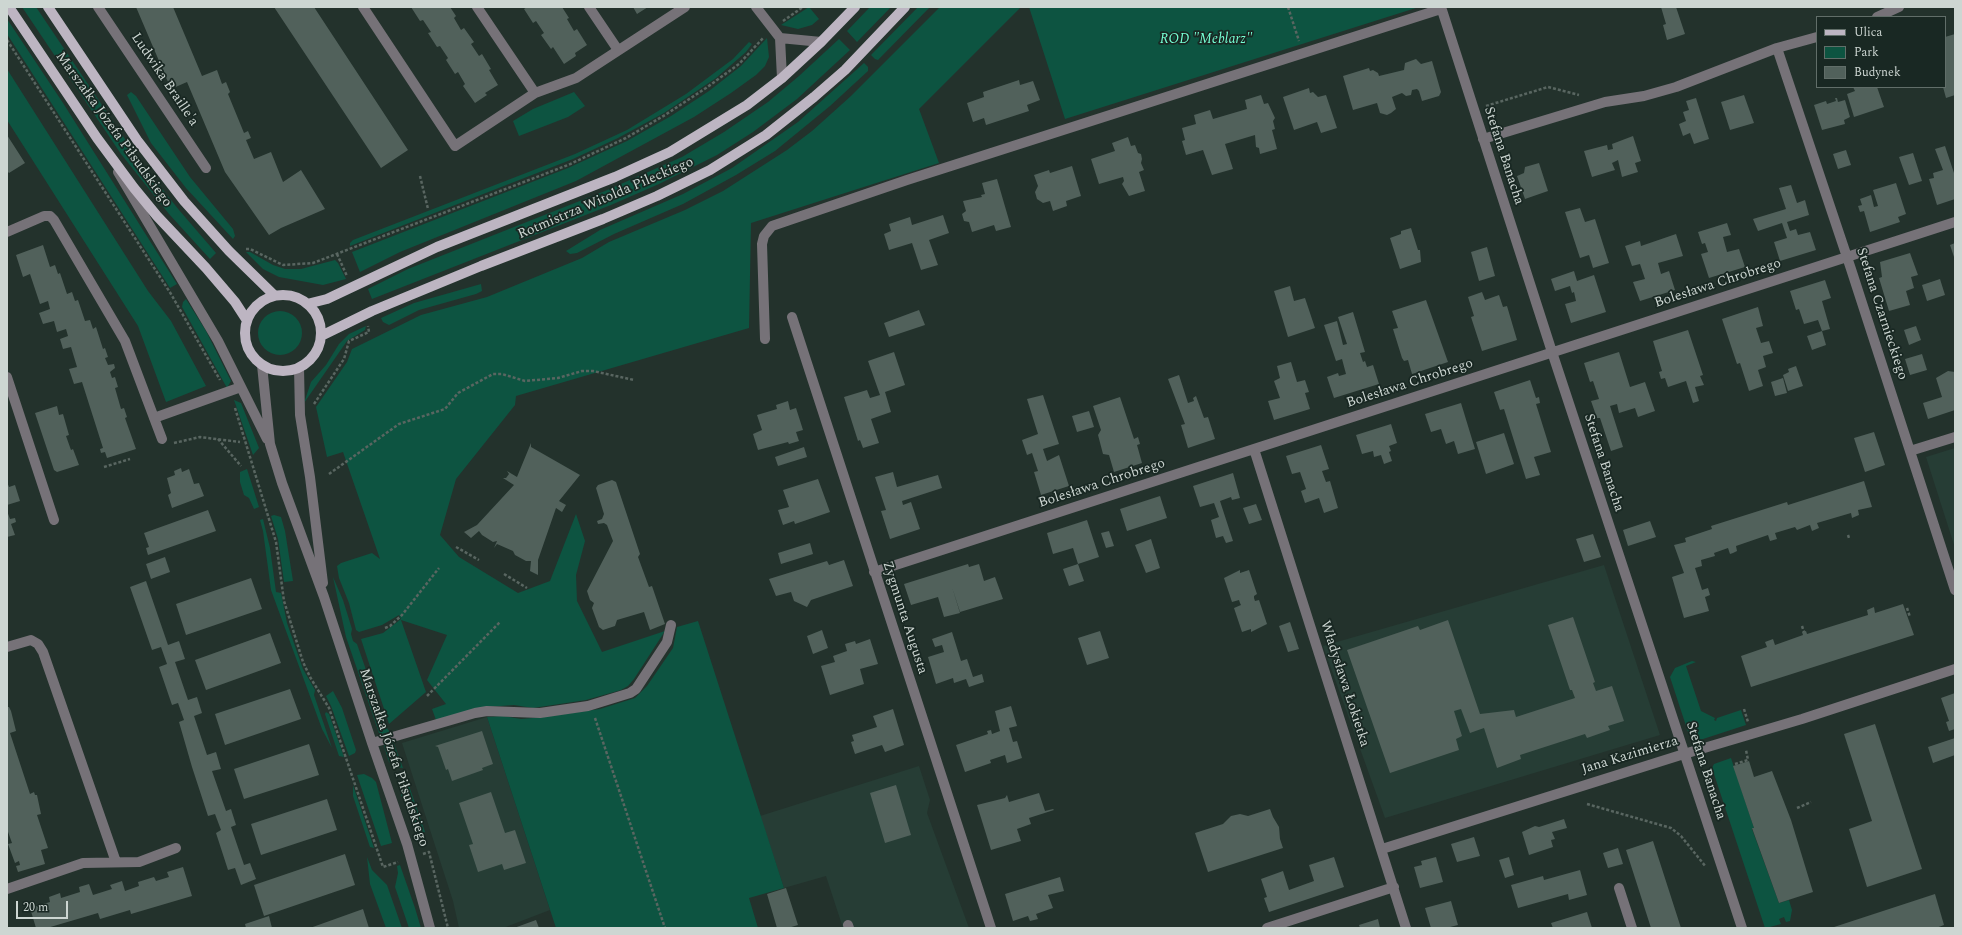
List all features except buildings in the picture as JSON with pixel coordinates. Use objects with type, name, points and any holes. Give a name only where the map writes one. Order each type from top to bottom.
[{"type":"main road","name":"Marszałka Józefa Piłsudskiego","points":[[9,7],[97,138],[157,216],[206,268],[235,302],[246,319]]},
{"type":"main road","name":"Marszałka Józefa Piłsudskiego","points":[[48,7],[137,140],[184,202],[229,251],[274,295]]},
{"type":"main road","name":"Rotmistrza Witolda Pileckiego","points":[[307,304],[327,299],[437,247],[654,160],[702,134],[747,105],[782,78],[856,7]]},
{"type":"main road","name":"Rotmistrza Witolda Pileckiego","points":[[321,336],[372,311],[657,196],[710,170],[766,135],[814,97],[845,70],[905,7]]},
{"type":"main road","points":[[286,294],[298,297],[307,304],[315,313],[320,324],[321,336],[314,355],[299,368],[287,371],[274,370],[262,365],[252,357],[246,345],[244,332],[246,319],[253,308],[262,300],[274,295],[286,294]]},
{"type":"street","name":"Ludwika Braille'a","points":[[98,7],[206,168]]},
{"type":"street","points":[[363,7],[455,146],[535,93],[576,78],[685,7]]},
{"type":"street","points":[[476,7],[535,93]]},
{"type":"street","points":[[589,7],[618,50]]},
{"type":"street","points":[[756,7],[780,38],[782,78]]},
{"type":"street","points":[[1879,16],[1899,7]]},
{"type":"street","points":[[764,339],[762,244],[764,236],[772,226],[913,178],[1441,8]]},
{"type":"street","name":"Stefana Banacha","points":[[1441,8],[1552,352],[1742,928]]},
{"type":"street","points":[[1483,139],[1605,102],[1649,95],[1676,87],[1777,48],[1816,37]]},
{"type":"street","points":[[780,38],[821,42]]},
{"type":"street","name":"Stefana Czarnieckiego","points":[[1777,48],[1847,257],[1955,590]]},
{"type":"street","points":[[97,138],[218,341],[270,444]]},
{"type":"street","points":[[7,232],[44,216],[50,216],[54,220],[125,341],[154,418],[165,442]]},
{"type":"street","name":"Bolesława Chrobrego","points":[[874,572],[1955,222]]},
{"type":"street","name":"Zygmunta Augusta","points":[[792,317],[991,928]]},
{"type":"street","name":"Marszałka Józefa Piłsudskiego","points":[[262,365],[270,444],[282,483],[324,597],[372,743],[412,857],[430,928]]},
{"type":"street","name":"Marszałka Józefa Piłsudskiego","points":[[299,368],[300,415],[318,539],[324,597]]},
{"type":"street","points":[[7,378],[54,520]]},
{"type":"street","points":[[154,418],[241,387]]},
{"type":"street","points":[[1910,451],[1955,437]]},
{"type":"street","name":"Władysława Łokietka","points":[[1254,449],[1406,928]]},
{"type":"street","points":[[372,743],[475,713],[487,711],[540,713],[588,706],[622,697],[636,689],[667,642],[671,625]]},
{"type":"street","points":[[7,647],[31,640],[38,644],[43,652],[116,862]]},
{"type":"street","name":"Jana Kazimierza","points":[[1382,849],[1684,754],[1802,719],[1955,669]]},
{"type":"street","points":[[7,889],[83,863],[139,862],[176,848]]},
{"type":"street","points":[[1267,928],[1394,887]]},
{"type":"street","points":[[1619,888],[1632,928]]},
{"type":"path","points":[[779,23],[803,7]]},
{"type":"path","points":[[1288,7],[1300,45]]},
{"type":"path","points":[[244,250],[250,249],[275,263],[291,266],[313,264],[568,165],[626,138],[706,88],[739,64],[765,36]]},
{"type":"path","points":[[7,40],[171,294],[221,381]]},
{"type":"path","points":[[1482,107],[1548,87],[1605,102]]},
{"type":"path","points":[[420,176],[428,209]]},
{"type":"path","points":[[338,254],[348,278]]},
{"type":"path","points":[[312,407],[344,359],[349,341],[369,332],[368,325]]},
{"type":"path","points":[[329,474],[399,424],[445,409],[458,393],[493,374],[502,374],[525,381],[558,378],[582,371],[594,371],[634,380]]},
{"type":"path","points":[[234,406],[276,542],[284,601],[303,662],[310,677],[329,708],[383,867],[398,862]]},
{"type":"path","points":[[165,442],[200,437],[240,442]]},
{"type":"path","points":[[218,439],[241,466]]},
{"type":"path","points":[[104,467],[130,459]]},
{"type":"path","points":[[456,547],[479,560]]},
{"type":"path","points":[[385,628],[390,626],[402,615],[439,568]]},
{"type":"path","points":[[504,574],[528,588]]},
{"type":"path","points":[[1907,608],[1910,618]]},
{"type":"path","points":[[427,696],[500,622]]},
{"type":"path","points":[[1802,626],[1804,632]]},
{"type":"path","points":[[594,713],[665,928]]},
{"type":"path","points":[[1735,764],[1748,760],[1746,750]]},
{"type":"path","points":[[1797,808],[1811,802]]},
{"type":"path","points":[[1588,804],[1671,828],[1681,836],[1708,869]]},
{"type":"path","points":[[423,854],[429,852],[448,928]]},
{"type":"shaded area","points":[[1955,448],[1955,548],[1926,457]]},
{"type":"shaded area","points":[[1604,565],[1660,735],[1385,818],[1323,646]]},
{"type":"shaded area","points":[[487,717],[550,910],[503,928],[459,928],[453,901],[402,743]]},
{"type":"shaded area","points":[[919,766],[930,800],[927,813],[969,928],[843,928],[826,876],[784,888],[760,816]]},
{"type":"green space","points":[[22,7],[36,7],[139,160],[216,253],[210,259],[169,214],[121,154]]},
{"type":"green space","points":[[809,7],[819,19],[812,25],[798,29],[781,25]]},
{"type":"green space","points":[[870,7],[891,7],[857,42],[847,31]]},
{"type":"green space","points":[[918,7],[930,7],[878,60],[875,59],[871,55]]},
{"type":"green space","points":[[940,7],[1021,7],[919,109],[939,163],[751,223],[749,328],[516,396],[515,405],[456,479],[440,535],[459,557],[518,593],[550,581],[576,514],[585,541],[576,575],[577,601],[602,652],[665,631],[634,679],[628,686],[621,690],[586,700],[533,708],[514,705],[487,707],[436,720],[432,709],[446,704],[427,680],[447,635],[401,620],[426,692],[389,724],[361,639],[383,633],[401,619],[399,615],[382,625],[359,632],[356,630],[349,603],[339,578],[337,566],[341,563],[372,553],[380,559],[343,452],[327,457],[316,407],[347,362],[352,349],[421,315],[487,297],[582,258],[609,242],[685,210],[723,191],[787,150],[812,131],[851,96]]},
{"type":"green space","name":"ROD \"Meblarz\"","points":[[1029,7],[1419,7],[1065,119]]},
{"type":"green space","points":[[7,19],[63,103],[177,284],[170,288],[7,34]]},
{"type":"green space","points":[[767,38],[769,57],[765,66],[756,75],[731,93],[694,117],[576,181],[400,252],[360,272],[352,252],[568,168],[627,141],[671,116],[709,91],[741,66]]},
{"type":"green space","points":[[839,39],[850,50],[797,99],[753,132],[717,155],[659,184],[611,205],[372,299],[368,289],[408,269],[605,191],[682,157],[724,132],[768,102]]},
{"type":"green space","points":[[749,42],[752,44],[746,52],[716,78],[664,113],[618,138],[573,159],[350,246],[350,243],[353,240],[575,154],[627,130],[686,94],[733,59]]},
{"type":"green space","points":[[864,63],[868,67],[868,71],[830,106],[775,151],[736,175],[683,204],[614,234],[577,253],[570,254],[566,251],[600,230],[683,194],[732,168],[798,122]]},
{"type":"green space","points":[[7,69],[148,291],[171,321],[206,386],[166,402],[138,326],[7,120]]},
{"type":"green space","points":[[131,92],[136,96],[190,177],[233,229],[235,236],[233,239],[186,188],[151,143],[127,95]]},
{"type":"green space","points":[[574,92],[585,106],[568,117],[519,136],[513,121],[533,109]]},
{"type":"green space","points":[[246,252],[250,252],[273,265],[285,269],[301,269],[335,260],[346,279],[323,285],[279,277],[263,269]]},
{"type":"green space","points":[[481,284],[482,291],[476,294],[419,310],[389,325],[383,322],[381,318],[414,303]]},
{"type":"green space","points":[[186,299],[206,331],[231,381],[227,388],[182,307],[183,302]]},
{"type":"green space","points":[[280,311],[292,315],[298,321],[302,333],[298,345],[292,351],[280,355],[268,351],[262,345],[258,333],[262,321],[268,315]]},
{"type":"green space","points":[[366,326],[365,330],[347,341],[304,403],[311,382],[326,365],[339,344],[349,334]]},
{"type":"green space","points":[[234,400],[241,403],[259,448],[253,455]]},
{"type":"green space","points":[[247,469],[259,507],[254,509],[249,498],[244,495],[240,482],[240,472]]},
{"type":"green space","points":[[274,515],[281,517],[285,531],[293,581],[284,582],[278,539],[271,516]]},
{"type":"green space","points":[[263,519],[270,548],[276,592],[281,593],[287,623],[303,669],[315,690],[314,695],[332,748],[322,729],[271,590],[263,531],[260,520]]},
{"type":"green space","points":[[333,577],[343,600],[352,629],[351,634],[353,641],[357,644],[386,727],[390,732],[383,734],[379,733],[346,637]]},
{"type":"green space","points":[[698,621],[784,888],[749,898],[758,928],[556,928],[487,717],[503,716],[521,719],[544,717],[600,709],[635,698],[647,686],[673,648],[677,627]]},
{"type":"green space","points":[[1692,661],[1696,662],[1686,666],[1701,711],[1715,718],[1714,720],[1716,721],[1717,718],[1741,710],[1746,725],[1700,740],[1689,735],[1670,677],[1675,668]]},
{"type":"green space","points":[[333,691],[342,708],[356,750],[355,753],[349,756],[326,696]]},
{"type":"green space","points":[[326,712],[329,714],[344,757],[339,756],[325,714]]},
{"type":"green space","points":[[393,741],[403,768],[396,767],[389,762],[384,746],[386,743]]},
{"type":"green space","points":[[1731,758],[1754,828],[1752,829],[1779,903],[1789,900],[1792,910],[1790,921],[1786,922],[1784,917],[1779,919],[1781,924],[1766,928],[1712,768],[1714,764]]},
{"type":"green space","points":[[364,774],[376,782],[392,843],[381,846],[357,775]]},
{"type":"green space","points":[[408,783],[425,832],[418,836],[401,795]]},
{"type":"green space","points":[[353,785],[374,848],[370,847],[353,796]]},
{"type":"green space","points":[[367,857],[372,870],[387,885],[402,928],[386,928],[370,884]]},
{"type":"green space","points":[[400,865],[421,928],[409,928],[395,887],[398,873],[397,866]]}]
